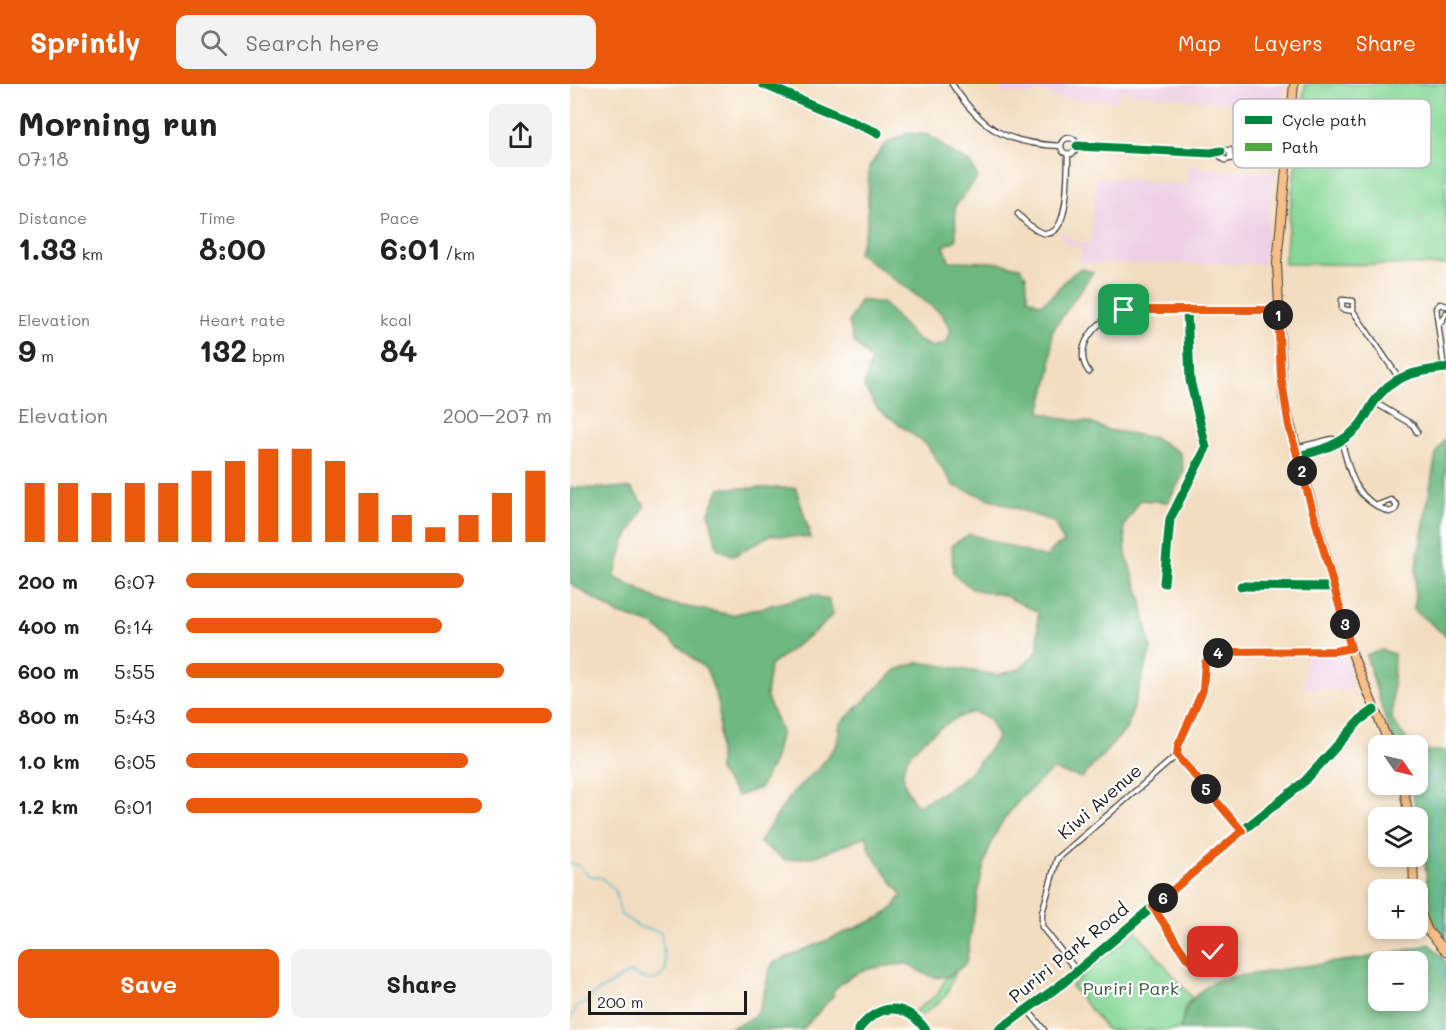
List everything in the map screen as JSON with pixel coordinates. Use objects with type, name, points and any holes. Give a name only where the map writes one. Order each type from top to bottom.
[{"type":"main road","points":[[1293,99],[1294,84]]},
{"type":"main road","points":[[1286,168],[1278,240],[1278,310],[1283,397],[1351,648],[1385,735]]},
{"type":"main road","points":[[1428,931],[1446,951]]},
{"type":"street","points":[[763,84],[878,133]]},
{"type":"street","points":[[954,84],[977,118],[1002,135],[1024,143],[1062,146]]},
{"type":"street","points":[[1062,146],[1068,139],[1075,142],[1077,146]]},
{"type":"street","points":[[1062,146],[1064,152],[1068,154]]},
{"type":"street","points":[[1077,146],[1211,153],[1226,148],[1231,151],[1230,158]]},
{"type":"street","points":[[1068,154],[1073,153],[1077,146]]},
{"type":"street","points":[[1221,151],[1221,158]]},
{"type":"street","points":[[1211,153],[1225,160],[1233,158]]},
{"type":"street","points":[[1018,214],[1031,228],[1042,232],[1053,230],[1062,223],[1066,211],[1068,154]]},
{"type":"street","points":[[1297,452],[1332,439],[1340,440],[1360,426],[1374,402],[1399,378],[1418,370],[1445,368],[1436,308],[1440,304],[1446,306]]},
{"type":"street","points":[[1089,372],[1084,362],[1089,338],[1097,325],[1110,315],[1124,310],[1278,310]]},
{"type":"street","points":[[1164,583],[1168,527],[1206,448],[1190,380],[1187,310]]},
{"type":"street","points":[[1353,311],[1399,378]]},
{"type":"street","points":[[1440,323],[1446,313]]},
{"type":"street","points":[[1374,402],[1413,425],[1417,432]]},
{"type":"street","points":[[1340,440],[1356,489],[1366,499],[1378,505]]},
{"type":"street","points":[[1241,586],[1334,587]]},
{"type":"street","points":[[1242,831],[1177,755],[1178,746],[1203,690],[1205,663],[1212,655],[1224,652],[1335,651],[1351,648]]},
{"type":"street","name":"Puriri Park Road","points":[[999,1030],[1077,971],[1242,831],[1305,782],[1360,720],[1374,710]]},
{"type":"street","name":"Kiwi Avenue","points":[[1077,971],[1042,927],[1042,914],[1057,859],[1177,755]]},
{"type":"street","points":[[1153,907],[1186,957],[1193,962],[1202,961],[1213,952]]},
{"type":"street","points":[[858,1030],[875,1013],[890,1009],[909,1013],[926,1030]]},
{"type":"street","points":[[1027,1009],[1044,1030]]},
{"type":"shaded area","points":[[1001,84],[1285,84],[1283,99],[1233,99],[1233,104],[1118,91],[1117,101],[1064,98],[1062,101],[1036,89],[1033,95],[1000,93]]},
{"type":"shaded area","points":[[1188,165],[1216,170],[1277,172],[1276,178],[1272,181],[1264,264],[1080,263],[1081,246],[1068,245],[1058,234],[1061,231],[1074,242],[1090,243],[1096,177],[1186,185]]},
{"type":"shaded area","points":[[1305,655],[1347,656],[1351,690],[1304,689]]},
{"type":"green space","points":[[1305,84],[1446,84],[1446,265],[1284,264],[1295,168],[1431,168],[1431,99],[1303,99]]},
{"type":"green space","points":[[907,133],[929,135],[953,154],[970,162],[978,178],[955,206],[956,240],[944,246],[949,261],[993,262],[1020,267],[1026,276],[1028,298],[1040,304],[1051,297],[1074,273],[1081,269],[1093,272],[1052,331],[1051,370],[1040,412],[1064,419],[1088,422],[1108,430],[1155,438],[1180,453],[1184,473],[1168,502],[1140,500],[1124,526],[1126,555],[1141,598],[1151,649],[1127,728],[1082,778],[1052,770],[1006,816],[994,838],[983,872],[966,963],[944,977],[924,974],[908,964],[886,966],[858,973],[832,992],[834,995],[802,1030],[727,1030],[750,1019],[757,1012],[773,963],[881,917],[894,907],[902,895],[869,850],[867,836],[816,856],[785,860],[759,842],[793,792],[820,767],[837,744],[840,724],[896,670],[919,662],[997,675],[1020,669],[1038,651],[1038,612],[1003,595],[972,589],[953,573],[952,545],[970,534],[1046,558],[1054,548],[1064,543],[1054,522],[954,486],[927,445],[878,409],[864,387],[871,360],[854,342],[849,322],[860,300],[883,303],[917,340],[933,347],[946,343],[951,331],[942,314],[858,253],[867,226],[869,167],[885,144]],"holes":[[[974,712],[989,719],[998,737],[980,762],[944,792],[917,806],[904,782],[903,771],[908,757],[924,740],[955,719]]]},
{"type":"green space","points":[[1446,437],[1446,636],[1414,610],[1416,568],[1436,454]]},
{"type":"green space","points":[[570,488],[631,488],[645,506],[625,541],[614,577],[665,603],[732,615],[813,595],[829,600],[833,613],[823,625],[770,666],[766,696],[781,731],[774,761],[760,788],[738,796],[719,772],[719,705],[707,670],[653,625],[616,613],[570,583]]},
{"type":"green space","points":[[720,488],[796,488],[811,538],[770,535],[734,556],[717,548],[709,512]]},
{"type":"green space","points":[[1382,650],[1394,654],[1392,720],[1403,735],[1392,735],[1366,655]]},
{"type":"green space","points":[[1428,751],[1446,751],[1446,938],[1432,920],[1425,867],[1428,867],[1428,807],[1415,807],[1413,795],[1428,795]]},
{"type":"green space","name":"Puriri Park","points":[[1136,931],[1192,998],[1185,1007],[1180,1030],[1107,1030],[1071,986]]},
{"type":"green space","points":[[1430,944],[1446,962],[1446,1030],[1180,1030],[1191,1001],[1202,990],[1217,981],[1235,976],[1368,957],[1368,1011],[1428,1011],[1428,951],[1400,951]]},
{"type":"green space","points":[[955,973],[946,996],[922,1015],[915,1011],[938,994],[946,978]]},
{"type":"waterway","points":[[1446,596],[1444,599],[1446,606]]},
{"type":"waterway","points":[[1445,942],[1435,863],[1435,807],[1429,792],[1431,781],[1442,767],[1446,767]]},
{"type":"waterway","points":[[570,863],[579,866],[588,875],[602,878],[615,890],[621,915],[640,927],[661,932],[666,970],[654,980],[630,972],[591,996],[585,1004],[577,1006],[570,1020]]},
{"type":"waterway","points":[[1441,957],[1439,963],[1446,985]]},
{"type":"waterway","points":[[1438,1030],[1446,1025]]},
{"type":"waterway","points":[[1388,1030],[1395,1028],[1420,1030]]},
{"type":"marked path","points":[[1153,907],[1186,957],[1193,962],[1202,961],[1213,952]]},
{"type":"cycle path","points":[[763,84],[878,133]]},
{"type":"cycle path","points":[[1077,146],[1211,153],[1221,151]]},
{"type":"cycle path","points":[[1164,583],[1170,519],[1206,448],[1190,380],[1187,310]]},
{"type":"cycle path","points":[[1298,456],[1329,447],[1350,435],[1381,393],[1397,380],[1415,373],[1446,368]]},
{"type":"cycle path","points":[[1241,586],[1334,587]]},
{"type":"cycle path","points":[[999,1030],[1063,983],[1242,831],[1305,781],[1360,720],[1374,710]]},
{"type":"cycle path","points":[[858,1030],[875,1014],[892,1009],[910,1014],[926,1030]]},
{"type":"route","points":[[1124,310],[1278,310],[1281,376],[1289,426],[1351,648],[1335,651],[1224,652],[1212,655],[1205,663],[1203,690],[1178,746],[1177,755],[1242,831],[1153,907],[1186,957],[1193,962],[1202,961],[1213,952]]}]
